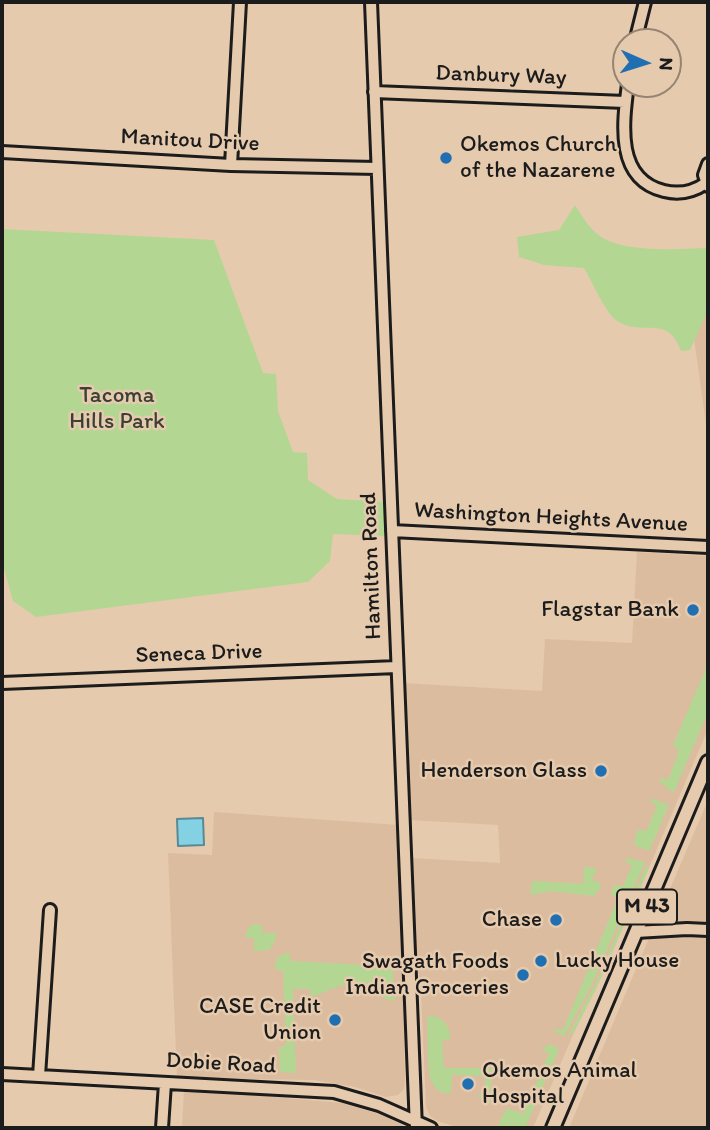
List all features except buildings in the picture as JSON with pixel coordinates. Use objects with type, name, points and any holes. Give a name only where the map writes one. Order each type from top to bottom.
[{"type":"main road","name":"M 43","points":[[553,1128],[708,762]]},
{"type":"street","points":[[231,165],[240,2]]},
{"type":"street","name":"Hamilton Road","points":[[371,2],[416,1125]]},
{"type":"street","points":[[638,28],[645,2]]},
{"type":"street","name":"Danbury Way","points":[[374,92],[625,102]]},
{"type":"street","points":[[626,98],[628,163],[635,174],[651,187],[687,192],[707,184],[704,175],[708,164]]},
{"type":"street","name":"Manitou Drive","points":[[2,152],[231,165],[377,168]]},
{"type":"street","name":"Washington Heights Avenue","points":[[392,531],[708,547]]},
{"type":"street","name":"Seneca Drive","points":[[2,683],[397,667]]},
{"type":"street","points":[[38,1076],[50,910]]},
{"type":"street","points":[[636,932],[708,930]]},
{"type":"street","name":"Dobie Road","points":[[2,1074],[334,1092],[369,1101],[416,1125],[431,1128]]},
{"type":"street","points":[[162,1128],[165,1083]]},
{"type":"shaded area","points":[[708,265],[708,439],[692,324]]},
{"type":"shaded area","points":[[637,552],[708,556],[708,729],[634,903],[533,1128],[460,1128],[437,1121],[430,1116],[426,1107],[411,858],[500,863],[498,825],[409,820],[403,683],[542,691],[545,639],[632,643]]},
{"type":"shaded area","points":[[708,800],[708,1128],[569,1128],[641,957]]},
{"type":"shaded area","points":[[214,812],[399,825],[405,1081],[404,1089],[398,1095],[386,1097],[355,1087],[314,1080],[177,1078],[168,853],[212,855]]},
{"type":"shaded area","points":[[184,1089],[342,1103],[379,1114],[405,1128],[182,1128]]},
{"type":"green space","points":[[575,205],[595,232],[618,244],[647,249],[708,250],[708,310],[690,350],[681,351],[669,332],[626,325],[616,320],[603,303],[584,268],[544,265],[519,257],[517,237],[559,230]]},
{"type":"green space","name":"Tacoma Hills Park","points":[[2,229],[214,240],[263,373],[276,374],[278,411],[293,452],[307,453],[308,480],[337,499],[385,502],[386,536],[333,534],[330,561],[308,582],[36,617],[13,601],[2,561]]},
{"type":"green space","points":[[708,664],[708,712],[672,792],[659,781],[661,778],[668,780],[679,751],[673,745]]},
{"type":"green space","points":[[651,798],[669,805],[649,851],[634,845],[637,830],[647,830],[657,805],[651,802]]},
{"type":"green space","points":[[628,858],[645,862],[592,984],[564,1036],[554,1029],[563,1030],[618,898],[611,894],[614,885],[623,886],[632,865],[625,861]]},
{"type":"green space","points":[[647,864],[648,870],[596,989],[574,1032],[568,1036],[595,985]]},
{"type":"green space","points":[[584,867],[597,868],[592,880],[600,883],[601,887],[594,896],[550,891],[531,895],[531,884],[534,881],[583,884]]},
{"type":"green space","points":[[254,924],[262,925],[263,933],[276,933],[275,941],[269,950],[254,951],[254,938],[245,938],[249,927]]},
{"type":"green space","points":[[289,952],[291,961],[365,965],[366,957],[392,957],[395,1001],[383,998],[374,986],[365,982],[350,983],[311,997],[310,989],[293,989],[296,1073],[280,1072],[279,1048],[286,1045],[283,970],[276,970],[275,964],[278,957]]},
{"type":"green space","points":[[432,1016],[443,1021],[449,1031],[450,1039],[442,1041],[444,1068],[492,1068],[490,1103],[484,1104],[484,1099],[479,1098],[479,1094],[485,1094],[485,1076],[452,1075],[451,1093],[439,1091],[431,1080],[427,1017]]},
{"type":"green space","points":[[549,1044],[559,1049],[525,1128],[497,1128],[505,1110],[523,1114],[549,1053],[542,1050]]},
{"type":"water","points":[[203,818],[204,845],[178,846],[177,819]]},
{"type":"place","name":"Okemos Church of the Nazarene","points":[[446,158]]},
{"type":"place","name":"Flagstar Bank","points":[[693,610]]},
{"type":"place","name":"Henderson Glass","points":[[601,771]]},
{"type":"place","name":"Chase","points":[[556,920]]},
{"type":"place","name":"Lucky House","points":[[541,961]]},
{"type":"place","name":"Swagath Foods Indian Groceries","points":[[523,975]]},
{"type":"place","name":"CASE Credit Union","points":[[335,1020]]},
{"type":"place","name":"Okemos Animal Hospital","points":[[468,1084]]}]
